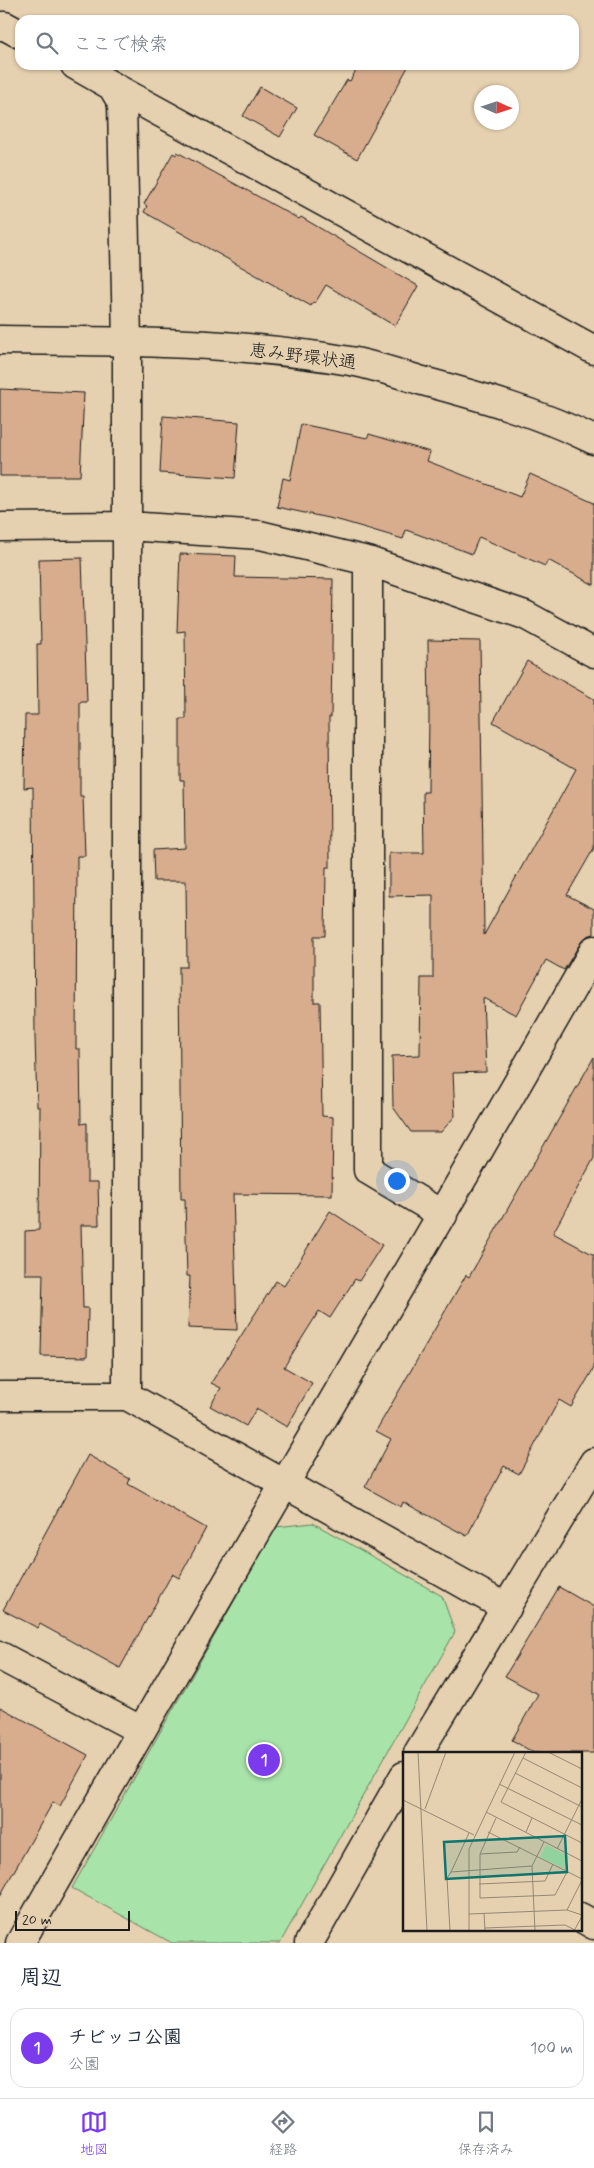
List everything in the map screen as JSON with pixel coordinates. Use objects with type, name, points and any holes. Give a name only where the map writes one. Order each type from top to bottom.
[{"type":"street","points":[[0,26],[5,26],[15,31]]},
{"type":"street","points":[[84,70],[594,350]]},
{"type":"street","points":[[112,86],[122,103],[127,341],[127,1396]]},
{"type":"street","name":"恵み野環状通","points":[[0,340],[127,341],[257,350],[351,361],[464,392],[561,424],[594,440]]},
{"type":"street","points":[[0,527],[128,526],[260,535],[368,561],[525,615],[594,653]]},
{"type":"street","points":[[368,561],[368,1170],[443,1215]]},
{"type":"street","points":[[20,1943],[140,1730],[443,1215],[594,950]]},
{"type":"street","points":[[0,1396],[127,1396],[507,1608]]},
{"type":"street","points":[[419,1752],[594,1462]]},
{"type":"street","points":[[0,1656],[140,1730]]},
{"type":"street","points":[[309,1943],[394,1813],[403,1780]]},
{"type":"street","points":[[582,1918],[594,1925]]},
{"type":"green space","points":[[313,1523],[442,1596],[455,1632],[280,1943],[172,1943],[72,1888],[276,1527]]},
{"type":"building","points":[[356,70],[406,70],[357,159],[314,135],[347,80],[350,81]]},
{"type":"building","points":[[260,87],[297,108],[280,137],[243,116]]},
{"type":"building","points":[[177,152],[299,219],[301,217],[418,286],[395,326],[326,285],[315,303],[313,302],[311,306],[144,212],[147,206],[144,204],[173,153],[176,155]]},
{"type":"building","points":[[0,389],[84,393],[80,476],[0,476]]},
{"type":"building","points":[[163,416],[239,422],[235,478],[160,473]]},
{"type":"building","points":[[301,424],[367,438],[369,434],[430,452],[427,461],[520,497],[530,474],[594,503],[594,585],[548,560],[545,566],[479,537],[472,554],[406,530],[403,539],[342,521],[277,507],[283,478],[290,480]]},
{"type":"building","points":[[180,554],[236,556],[235,577],[333,579],[331,717],[329,717],[330,867],[326,867],[325,936],[314,936],[314,1002],[320,1002],[322,1116],[333,1117],[332,1195],[233,1194],[237,1330],[188,1328],[190,1276],[187,1276],[185,1199],[181,1199],[179,967],[187,967],[186,881],[154,881],[153,850],[185,848],[184,780],[180,780],[180,719],[186,719],[185,631],[177,632]]},
{"type":"building","points":[[82,558],[87,702],[80,702],[80,796],[83,796],[85,856],[77,856],[76,1049],[80,1049],[81,1124],[87,1123],[87,1182],[98,1182],[99,1225],[81,1225],[83,1308],[88,1308],[87,1357],[41,1356],[43,1274],[25,1274],[25,1231],[39,1230],[40,1107],[37,1107],[35,1036],[33,787],[24,788],[25,715],[38,715],[37,644],[41,644],[39,559]]},
{"type":"building","points":[[428,640],[480,641],[484,935],[576,769],[493,722],[527,661],[594,699],[594,848],[567,895],[594,909],[594,934],[587,936],[581,942],[564,970],[546,960],[516,1015],[483,998],[486,1072],[453,1073],[455,1116],[441,1132],[411,1132],[393,1107],[392,1056],[420,1055],[421,978],[433,978],[433,895],[389,896],[389,853],[424,853],[423,792],[428,792]]},
{"type":"building","points":[[594,1057],[594,1158],[553,1233],[594,1255],[594,1368],[571,1407],[559,1400],[519,1474],[504,1466],[467,1536],[403,1502],[401,1507],[365,1487],[391,1439],[376,1431],[466,1275],[469,1277]]},
{"type":"building","points":[[330,1211],[382,1245],[359,1281],[355,1279],[330,1318],[319,1311],[284,1367],[312,1383],[287,1427],[256,1409],[246,1426],[210,1406],[221,1388],[211,1383],[276,1281],[284,1286]]},
{"type":"building","points":[[88,1455],[130,1479],[128,1484],[206,1528],[179,1578],[172,1574],[120,1668],[40,1624],[38,1628],[3,1610]]},
{"type":"building","points":[[559,1587],[594,1607],[594,1753],[532,1752],[512,1740],[538,1694],[505,1676]]},
{"type":"building","points":[[0,1707],[88,1755],[60,1806],[53,1802],[0,1896]]},
{"type":"place","name":"チビッコ公園","points":[[264,1760]]}]
